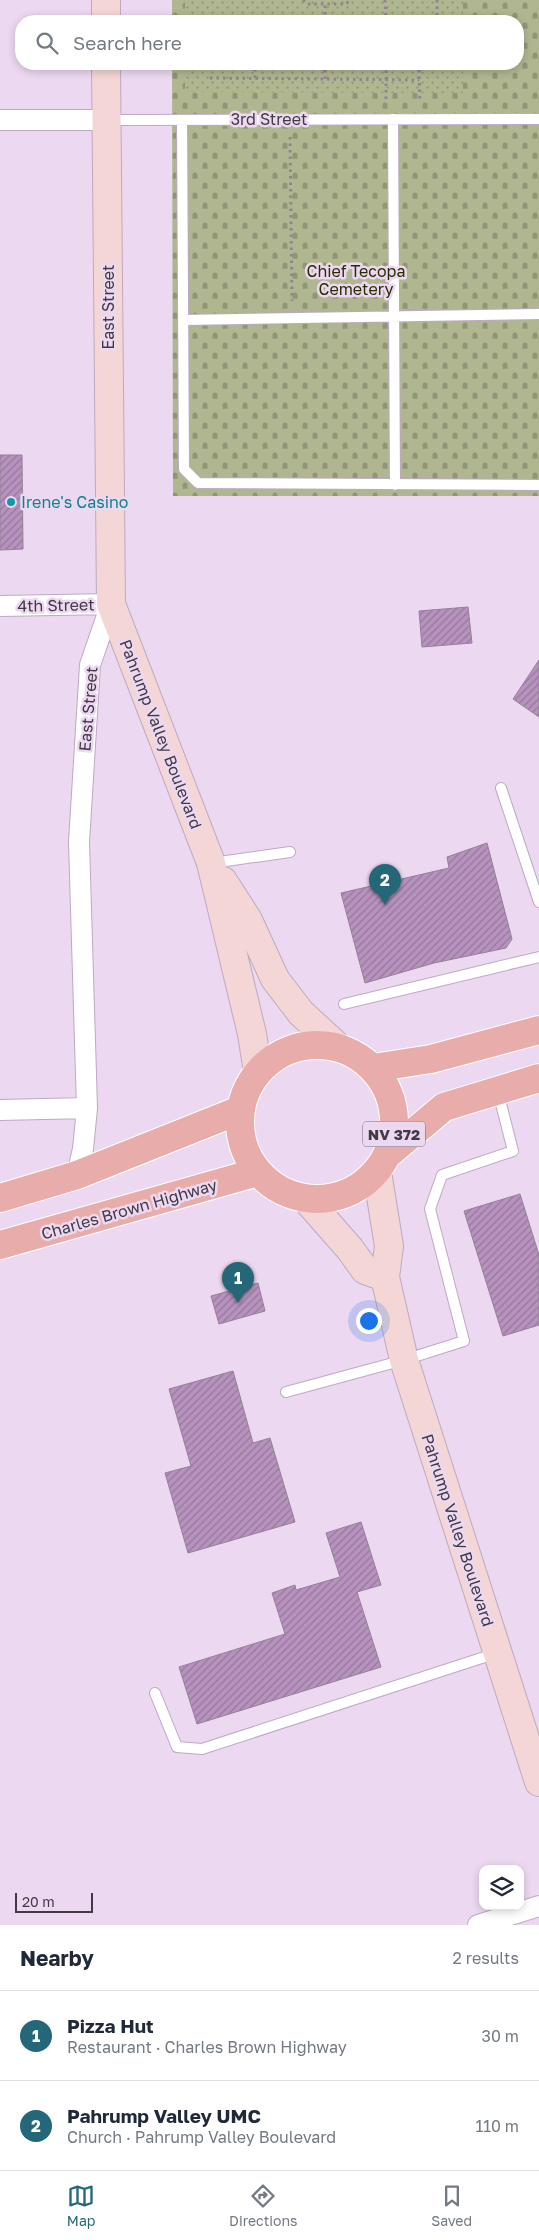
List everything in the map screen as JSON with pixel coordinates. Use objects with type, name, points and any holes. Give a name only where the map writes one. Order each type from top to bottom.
[{"type":"main road","points":[[373,1068],[431,1059],[539,1030]]},
{"type":"main road","name":"NV 372","points":[[382,1163],[394,1132],[394,1108],[386,1086],[373,1068],[357,1055],[338,1047],[316,1044],[294,1048],[274,1057],[258,1072],[246,1090],[240,1110],[240,1132],[246,1154],[258,1172],[272,1185],[288,1194],[306,1199],[332,1198],[356,1189],[444,1107],[539,1078]]},
{"type":"main road","points":[[0,1198],[77,1175],[240,1110]]},
{"type":"main road","name":"Charles Brown Highway","points":[[0,1245],[258,1172]]},
{"type":"street","points":[[106,0],[106,15]]},
{"type":"street","name":"East Street","points":[[77,1175],[83,1149],[87,1108],[79,842],[90,665],[111,604],[106,70]]},
{"type":"street","name":"3rd Street","points":[[0,120],[107,120]]},
{"type":"street","name":"4th Street","points":[[0,606],[111,604]]},
{"type":"street","name":"Pahrump Valley Boulevard","points":[[111,604],[211,863],[252,1034],[258,1072]]},
{"type":"street","name":"Pahrump Valley Boulevard","points":[[211,863],[248,920],[275,979],[301,1013],[338,1047]]},
{"type":"street","points":[[0,1110],[87,1108]]},
{"type":"street","name":"Pahrump Valley Boulevard","points":[[382,1163],[389,1246],[385,1277],[404,1360],[539,1782]]},
{"type":"street","points":[[306,1199],[350,1249],[365,1270],[385,1277]]},
{"type":"street","points":[[478,1925],[539,1906]]},
{"type":"lane","points":[[390,119],[395,485]]},
{"type":"lane","name":"3rd Street","points":[[107,120],[539,119]]},
{"type":"lane","points":[[182,120],[184,469],[198,483],[539,485]]},
{"type":"lane","points":[[183,320],[539,314]]},
{"type":"lane","points":[[501,788],[539,902]]},
{"type":"lane","points":[[211,863],[290,852]]},
{"type":"lane","points":[[344,1004],[539,957]]},
{"type":"lane","points":[[286,1392],[404,1360],[464,1340],[430,1209],[442,1175],[513,1151],[498,1091]]},
{"type":"lane","points":[[155,1693],[177,1747],[202,1749],[498,1653]]},
{"type":"path","points":[[303,0],[307,4],[346,4],[350,0]]},
{"type":"path","points":[[385,0],[386,15]]},
{"type":"path","points":[[437,0],[437,15]]},
{"type":"path","points":[[325,15],[326,4]]},
{"type":"path","points":[[255,70],[255,78]]},
{"type":"path","points":[[325,70],[325,79]]},
{"type":"path","points":[[386,70],[390,119]]},
{"type":"path","points":[[419,70],[420,119]]},
{"type":"path","points":[[210,78],[419,80]]},
{"type":"path","points":[[290,119],[292,318]]},
{"type":"green space","name":"Chief Tecopa Cemetery","points":[[172,0],[539,0],[539,496],[173,496],[172,70],[524,70],[524,15],[172,15]]},
{"type":"green space","points":[[185,0],[463,0],[463,15],[185,15]]},
{"type":"green space","points":[[185,70],[463,70],[463,93],[185,92]]},
{"type":"building","name":"Irene's Casino","points":[[0,455],[22,455],[23,549],[0,550]]},
{"type":"building","points":[[468,607],[472,643],[422,647],[419,611]]},
{"type":"building","points":[[539,660],[539,717],[513,699]]},
{"type":"building","points":[[487,843],[512,939],[506,948],[434,963],[365,983],[341,893],[449,868],[447,857]]},
{"type":"building","points":[[520,1194],[539,1255],[539,1325],[503,1336],[464,1211]]},
{"type":"building","points":[[258,1283],[265,1311],[219,1324],[211,1296]]},
{"type":"building","points":[[233,1371],[253,1443],[270,1438],[295,1522],[188,1553],[165,1473],[191,1466],[169,1389]]},
{"type":"building","points":[[361,1522],[381,1585],[357,1592],[381,1667],[197,1724],[179,1667],[285,1634],[272,1593],[295,1585],[296,1590],[340,1577],[326,1533]]},
{"type":"place","name":"Irene's Casino","points":[[11,502]]},
{"type":"place","name":"Pahrump Valley UMC","points":[[385,905]]},
{"type":"place","name":"Pizza Hut","points":[[238,1303]]}]
